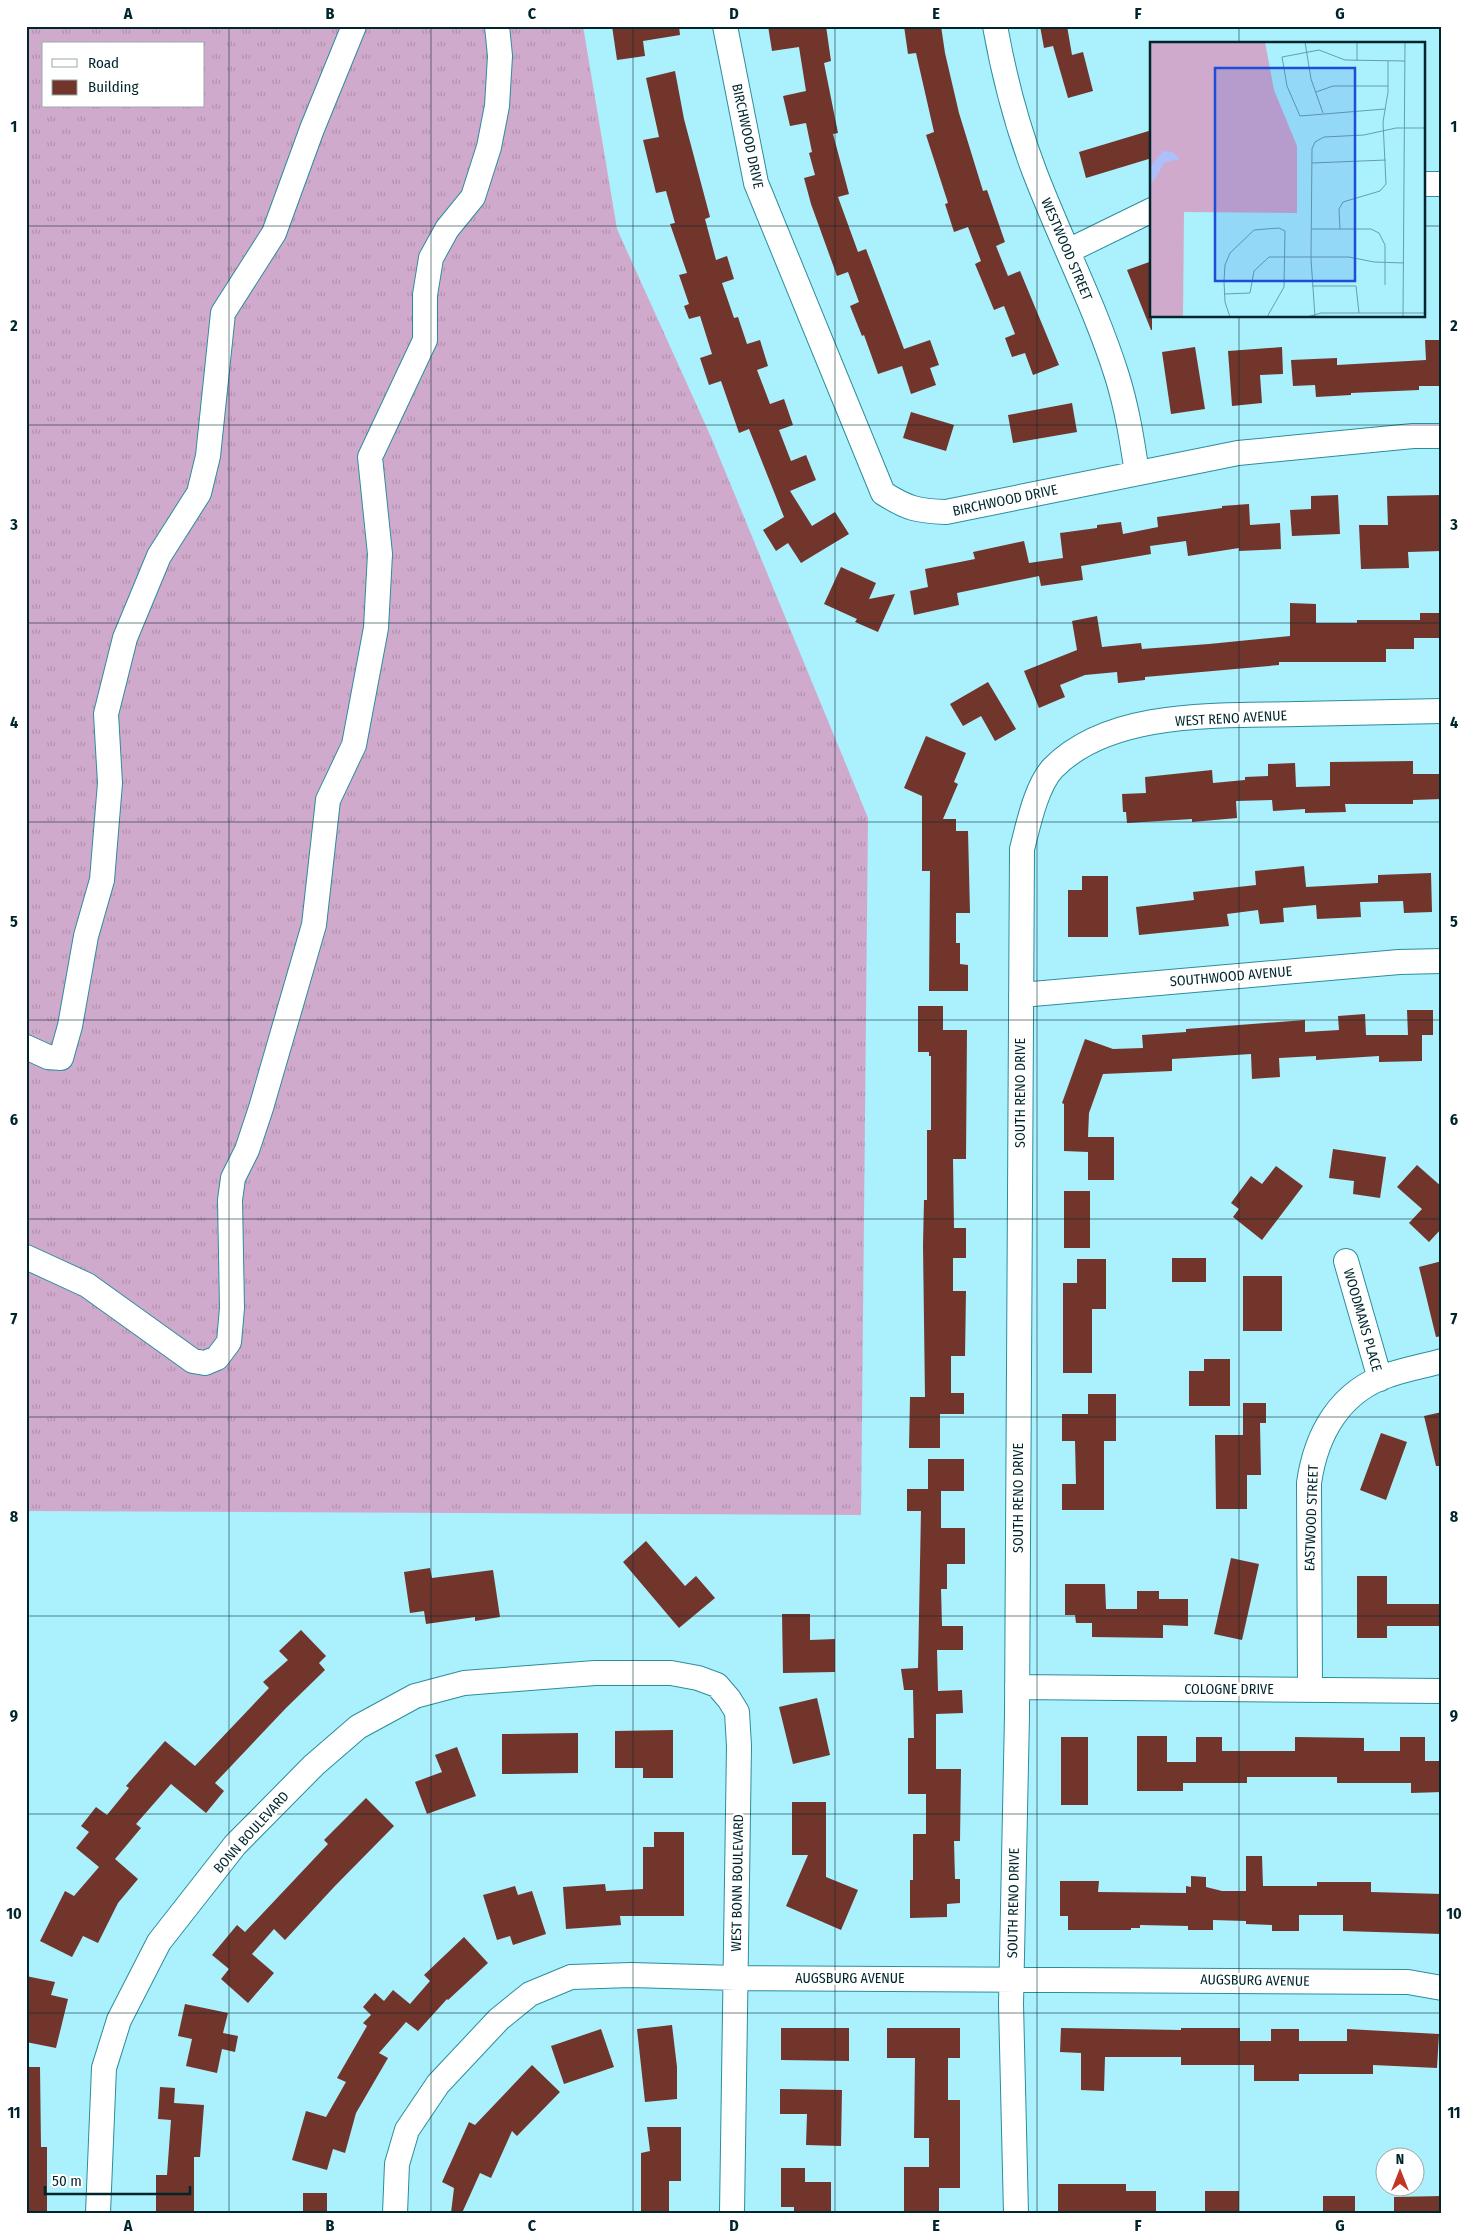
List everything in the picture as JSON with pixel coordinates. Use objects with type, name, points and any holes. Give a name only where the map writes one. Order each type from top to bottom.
[{"type":"street","points":[[26,1047],[48,1057],[61,1058],[70,1026],[86,936],[102,880],[110,782],[106,714],[125,638],[155,565],[199,493],[208,456],[223,313],[274,233],[312,129],[354,26]]},
{"type":"street","points":[[26,1256],[87,1285],[193,1361],[205,1363],[217,1358],[229,1342],[232,1308],[230,1200],[233,1178],[247,1150],[261,1108],[314,925],[328,800],[354,745],[376,628],[380,554],[370,457],[425,340],[425,295],[431,258],[447,229],[473,197],[489,147],[497,106],[500,56],[497,26]]},
{"type":"street","name":"BIRCHWOOD DRIVE","points":[[725,26],[756,183],[883,493],[899,504],[917,511],[946,512],[1238,452],[1413,436],[1442,436]]},
{"type":"street","name":"WESTWOOD STREET","points":[[995,26],[1014,108],[1034,172],[1102,331],[1118,377],[1130,424],[1137,473]]},
{"type":"street","points":[[1426,184],[1442,184]]},
{"type":"street","points":[[1068,251],[1150,211]]},
{"type":"street","name":"WEST RENO AVENUE","points":[[1043,787],[1052,769],[1076,750],[1106,735],[1143,724],[1208,716],[1442,711]]},
{"type":"street","name":"SOUTH RENO DRIVE","points":[[1016,2213],[1012,1979],[1017,1687],[1022,849],[1035,801],[1043,787]]},
{"type":"street","name":"SOUTHWOOD AVENUE","points":[[1021,995],[1400,962],[1442,961]]},
{"type":"street","name":"WOODMANS PLACE","points":[[1346,1261],[1380,1379]]},
{"type":"street","name":"EASTWOOD STREET","points":[[1310,1690],[1309,1483],[1313,1459],[1320,1437],[1348,1399],[1367,1385],[1388,1375],[1442,1361]]},
{"type":"street","name":"WEST BONN BOULEVARD","points":[[595,1673],[671,1673],[698,1678],[717,1685],[737,1712],[739,1746],[732,2213]]},
{"type":"street","name":"BONN BOULEVARD","points":[[98,2213],[104,2068],[119,2020],[159,1942],[235,1845],[314,1765],[358,1727],[415,1696],[464,1683],[595,1673]]},
{"type":"street","name":"COLOGNE DRIVE","points":[[1017,1687],[1442,1691]]},
{"type":"street","name":"AUGSBURG AVENUE","points":[[395,2213],[397,2164],[407,2130],[438,2084],[499,2018],[530,1994],[571,1977],[631,1975],[736,1978],[1408,1982],[1442,1988]]},
{"type":"green space","points":[[26,26],[583,26],[617,229],[711,437],[868,818],[861,1515],[26,1511]]},
{"type":"building","points":[[612,26],[679,26],[680,35],[643,41],[645,56],[617,60]]},
{"type":"building","points":[[768,26],[826,26],[831,61],[824,63],[838,133],[833,134],[849,194],[838,197],[858,252],[866,249],[904,349],[930,340],[939,365],[930,368],[936,385],[911,394],[902,366],[878,374],[864,335],[862,336],[850,306],[859,302],[848,272],[837,276],[811,204],[804,178],[815,175],[809,153],[812,152],[806,123],[790,126],[783,96],[806,91],[799,47],[772,51]]},
{"type":"building","points":[[904,26],[941,26],[945,53],[959,113],[983,191],[987,190],[1005,242],[996,246],[1008,276],[1020,271],[1059,365],[1033,375],[1025,353],[1012,357],[1005,338],[1015,334],[1004,306],[994,310],[975,264],[981,261],[968,227],[954,232],[945,204],[948,203],[926,135],[934,132],[916,53],[908,54]]},
{"type":"building","points":[[1040,26],[1067,26],[1072,55],[1083,52],[1093,91],[1068,98],[1053,46],[1044,48]]},
{"type":"building","points":[[675,71],[684,119],[710,217],[705,219],[716,260],[727,256],[734,279],[722,283],[734,318],[738,317],[747,344],[760,340],[768,366],[757,370],[770,404],[784,399],[793,425],[779,430],[791,461],[806,455],[816,480],[790,491],[812,526],[835,512],[849,534],[801,563],[788,543],[776,551],[763,530],[784,517],[749,429],[739,433],[721,381],[709,385],[700,358],[712,354],[700,316],[689,319],[684,306],[689,304],[679,275],[687,273],[670,224],[675,223],[666,191],[656,193],[643,140],[659,137],[646,78]]},
{"type":"building","points":[[1150,131],[1150,159],[1086,178],[1079,152]]},
{"type":"building","points":[[1150,262],[1150,318],[1152,318],[1152,330],[1151,330],[1127,270]]},
{"type":"building","points":[[1425,340],[1442,340],[1442,386],[1419,386],[1419,390],[1351,393],[1351,395],[1316,397],[1315,385],[1293,386],[1291,360],[1337,358],[1337,365],[1426,360]]},
{"type":"building","points":[[1195,347],[1205,409],[1171,414],[1162,352]]},
{"type":"building","points":[[1282,347],[1283,374],[1260,375],[1262,403],[1232,406],[1228,351]]},
{"type":"building","points":[[1072,403],[1077,432],[1013,443],[1008,415]]},
{"type":"building","points":[[911,412],[954,425],[946,451],[903,438]]},
{"type":"building","points":[[1338,495],[1340,534],[1292,536],[1290,510],[1311,509],[1311,496]]},
{"type":"building","points":[[1442,495],[1442,551],[1408,552],[1409,568],[1361,569],[1359,525],[1388,525],[1387,496]]},
{"type":"building","points":[[1249,504],[1250,525],[1280,523],[1281,549],[1239,551],[1239,548],[1188,556],[1186,541],[1150,546],[1151,554],[1081,566],[1083,580],[1041,586],[1039,576],[957,593],[959,605],[914,615],[910,591],[928,587],[925,569],[975,559],[973,552],[1024,541],[1029,563],[1063,558],[1060,533],[1097,528],[1097,525],[1121,522],[1123,534],[1158,527],[1157,517],[1222,508],[1222,506]]},
{"type":"building","points":[[841,567],[876,583],[869,599],[895,594],[878,632],[855,622],[857,619],[824,604]]},
{"type":"building","points":[[1290,603],[1316,604],[1316,623],[1357,623],[1357,620],[1420,620],[1420,613],[1442,613],[1442,638],[1414,638],[1414,649],[1386,649],[1386,662],[1279,662],[1279,665],[1145,677],[1145,680],[1118,683],[1117,672],[1085,675],[1060,685],[1065,697],[1039,708],[1024,671],[1077,650],[1072,621],[1097,616],[1102,647],[1141,643],[1142,649],[1209,644],[1290,636]]},
{"type":"building","points":[[988,682],[1016,729],[995,741],[981,716],[963,726],[950,704]]},
{"type":"building","points":[[926,736],[966,753],[954,782],[958,784],[943,819],[956,819],[956,831],[968,831],[970,913],[956,913],[956,943],[960,943],[960,964],[968,965],[968,991],[929,991],[930,871],[922,871],[922,796],[904,788]]},
{"type":"building","points":[[1413,761],[1413,774],[1442,774],[1442,799],[1413,800],[1413,804],[1345,804],[1346,812],[1305,813],[1305,809],[1273,811],[1272,800],[1236,801],[1237,818],[1192,822],[1192,819],[1127,823],[1126,812],[1123,812],[1122,794],[1146,793],[1145,777],[1212,770],[1213,783],[1245,780],[1245,777],[1268,776],[1268,764],[1295,763],[1296,787],[1330,786],[1330,762]]},
{"type":"building","points":[[1304,866],[1306,887],[1378,883],[1378,875],[1431,873],[1432,912],[1404,913],[1403,901],[1360,902],[1361,917],[1317,919],[1316,905],[1283,908],[1284,922],[1260,924],[1258,910],[1227,914],[1229,926],[1139,935],[1136,907],[1194,900],[1193,892],[1256,885],[1255,871]]},
{"type":"building","points":[[1082,876],[1108,876],[1108,937],[1068,937],[1068,890],[1082,890]]},
{"type":"building","points":[[918,1006],[943,1006],[943,1030],[967,1030],[966,1159],[953,1159],[954,1228],[966,1228],[966,1258],[953,1258],[953,1291],[966,1291],[965,1356],[951,1356],[951,1393],[964,1393],[964,1414],[940,1414],[940,1448],[909,1448],[910,1397],[925,1397],[924,1200],[927,1200],[927,1130],[931,1130],[931,1056],[929,1056],[929,1052],[918,1052]]},
{"type":"building","points":[[1407,1010],[1433,1010],[1433,1035],[1422,1035],[1422,1061],[1379,1062],[1379,1056],[1316,1060],[1316,1056],[1279,1058],[1280,1077],[1252,1079],[1251,1054],[1172,1059],[1172,1071],[1103,1074],[1089,1113],[1088,1137],[1114,1137],[1114,1180],[1088,1180],[1088,1152],[1064,1151],[1064,1104],[1062,1103],[1085,1039],[1113,1049],[1143,1048],[1142,1035],[1186,1032],[1186,1029],[1305,1020],[1305,1032],[1339,1030],[1338,1016],[1365,1014],[1366,1035],[1408,1035]]},
{"type":"building","points":[[1333,1149],[1386,1157],[1380,1198],[1353,1194],[1354,1181],[1329,1178]]},
{"type":"building","points":[[1417,1165],[1442,1187],[1442,1228],[1429,1242],[1409,1223],[1422,1209],[1397,1187]]},
{"type":"building","points":[[1276,1166],[1303,1186],[1262,1240],[1233,1217],[1239,1209],[1231,1203],[1251,1176],[1262,1184]]},
{"type":"building","points":[[1064,1191],[1090,1191],[1090,1248],[1064,1248]]},
{"type":"building","points":[[1172,1258],[1206,1258],[1206,1282],[1172,1282]]},
{"type":"building","points":[[1077,1259],[1106,1259],[1106,1309],[1092,1309],[1092,1373],[1063,1373],[1063,1283],[1077,1283]]},
{"type":"building","points":[[1442,1261],[1442,1336],[1436,1337],[1419,1267]]},
{"type":"building","points":[[1243,1276],[1282,1276],[1282,1331],[1243,1331]]},
{"type":"building","points":[[1204,1359],[1230,1359],[1230,1406],[1189,1406],[1189,1371],[1204,1371]]},
{"type":"building","points":[[1088,1394],[1116,1394],[1116,1441],[1104,1441],[1104,1510],[1062,1510],[1062,1484],[1076,1484],[1075,1441],[1062,1441],[1062,1414],[1088,1414]]},
{"type":"building","points":[[1243,1403],[1266,1403],[1266,1423],[1260,1423],[1261,1475],[1247,1475],[1247,1509],[1216,1509],[1215,1435],[1243,1435]]},
{"type":"building","points":[[1442,1412],[1442,1466],[1436,1466],[1424,1416]]},
{"type":"building","points":[[1381,1433],[1407,1442],[1386,1500],[1360,1490]]},
{"type":"building","points":[[928,1459],[964,1459],[964,1491],[941,1491],[941,1528],[965,1528],[965,1564],[947,1564],[947,1589],[941,1589],[942,1626],[963,1626],[963,1650],[937,1650],[938,1691],[962,1690],[963,1713],[936,1714],[936,1769],[961,1769],[960,1841],[954,1841],[955,1879],[960,1879],[960,1903],[947,1904],[947,1917],[910,1918],[910,1880],[913,1880],[913,1834],[926,1834],[926,1794],[908,1794],[908,1738],[914,1738],[913,1690],[904,1690],[901,1669],[918,1668],[921,1511],[907,1511],[907,1489],[928,1489]]},
{"type":"building","points":[[646,1541],[685,1586],[696,1576],[715,1598],[679,1628],[623,1562]]},
{"type":"building","points":[[1231,1558],[1259,1564],[1242,1640],[1214,1634]]},
{"type":"building","points":[[430,1568],[432,1578],[493,1570],[500,1617],[475,1621],[475,1617],[426,1624],[424,1611],[410,1613],[404,1572]]},
{"type":"building","points":[[1357,1576],[1387,1576],[1387,1604],[1442,1604],[1442,1626],[1387,1626],[1387,1638],[1357,1638]]},
{"type":"building","points":[[1065,1584],[1105,1584],[1106,1609],[1137,1609],[1137,1591],[1159,1591],[1159,1599],[1188,1599],[1188,1626],[1163,1625],[1163,1638],[1092,1637],[1092,1623],[1076,1623],[1075,1615],[1065,1615]]},
{"type":"building","points":[[782,1614],[810,1614],[810,1640],[835,1639],[835,1672],[783,1673]]},
{"type":"building","points":[[301,1630],[326,1656],[319,1663],[325,1670],[215,1783],[224,1791],[206,1813],[171,1784],[136,1824],[141,1828],[115,1859],[138,1879],[118,1903],[98,1943],[83,1936],[72,1957],[40,1941],[65,1891],[74,1896],[99,1867],[76,1848],[89,1832],[81,1826],[96,1807],[107,1815],[129,1788],[126,1786],[165,1741],[195,1766],[269,1688],[263,1682],[288,1660],[279,1651]]},
{"type":"building","points":[[817,1698],[830,1755],[793,1764],[779,1707]]},
{"type":"building","points":[[673,1730],[673,1778],[643,1778],[643,1768],[615,1768],[615,1731]]},
{"type":"building","points":[[578,1733],[578,1773],[502,1774],[502,1734]]},
{"type":"building","points":[[1137,1736],[1167,1736],[1167,1762],[1196,1762],[1196,1737],[1222,1737],[1222,1751],[1295,1751],[1295,1737],[1364,1738],[1364,1751],[1400,1751],[1400,1737],[1425,1737],[1425,1761],[1442,1761],[1442,1792],[1411,1793],[1411,1783],[1337,1783],[1337,1777],[1247,1777],[1247,1783],[1183,1783],[1183,1791],[1137,1791]]},
{"type":"building","points":[[1061,1737],[1088,1737],[1088,1805],[1061,1805]]},
{"type":"building","points":[[457,1747],[476,1796],[427,1814],[415,1782],[442,1772],[435,1755]]},
{"type":"building","points":[[366,1798],[394,1826],[285,1940],[274,1929],[252,1954],[274,1973],[248,2003],[221,1979],[229,1969],[212,1955],[237,1925],[245,1932],[328,1844],[324,1840]]},
{"type":"building","points":[[792,1802],[826,1802],[826,1877],[858,1890],[841,1930],[786,1906],[808,1855],[792,1855]]},
{"type":"building","points":[[654,1832],[684,1832],[684,1916],[620,1916],[621,1925],[566,1929],[563,1887],[605,1884],[606,1891],[643,1889],[643,1847],[654,1847]]},
{"type":"building","points":[[1246,1856],[1262,1856],[1263,1886],[1317,1886],[1317,1882],[1371,1882],[1371,1892],[1442,1894],[1442,1934],[1343,1931],[1343,1915],[1299,1915],[1299,1931],[1272,1931],[1272,1925],[1246,1924],[1246,1921],[1213,1920],[1213,1930],[1188,1930],[1188,1926],[1140,1925],[1140,1928],[1131,1928],[1131,1930],[1068,1930],[1068,1916],[1060,1916],[1060,1881],[1099,1881],[1098,1892],[1186,1893],[1186,1886],[1191,1887],[1191,1876],[1206,1877],[1206,1887],[1222,1891],[1246,1891]]},
{"type":"building","points":[[515,1886],[518,1895],[532,1891],[546,1934],[513,1945],[510,1936],[497,1940],[483,1895]]},
{"type":"building","points":[[464,1937],[488,1963],[447,1999],[418,2031],[406,2022],[379,2053],[388,2058],[356,2113],[345,2153],[333,2149],[327,2170],[292,2160],[306,2111],[326,2117],[346,2082],[337,2078],[367,2026],[363,2023],[371,2015],[363,2007],[375,1993],[384,2001],[393,1990],[410,2004],[430,1981],[424,1975]]},
{"type":"building","points":[[26,1976],[55,1982],[51,1995],[68,1999],[56,2048],[26,2042]]},
{"type":"building","points":[[185,2004],[228,2013],[223,2033],[238,2036],[235,2052],[222,2049],[217,2073],[186,2066],[192,2039],[178,2036]]},
{"type":"building","points":[[672,2025],[677,2067],[677,2099],[645,2102],[637,2029]]},
{"type":"building","points":[[781,2028],[849,2028],[849,2061],[781,2060]]},
{"type":"building","points":[[887,2028],[960,2028],[960,2058],[948,2058],[948,2100],[960,2100],[960,2188],[939,2188],[939,2213],[904,2213],[904,2167],[929,2167],[929,2138],[914,2138],[915,2058],[887,2058]]},
{"type":"building","points":[[1061,2028],[1181,2030],[1181,2028],[1240,2028],[1240,2041],[1271,2041],[1271,2029],[1299,2029],[1299,2041],[1347,2041],[1347,2029],[1439,2034],[1437,2068],[1373,2065],[1373,2074],[1299,2074],[1299,2081],[1254,2081],[1254,2065],[1181,2065],[1181,2057],[1105,2057],[1104,2091],[1081,2090],[1081,2053],[1060,2052]]},
{"type":"building","points":[[601,2029],[614,2067],[564,2084],[551,2046]]},
{"type":"building","points":[[532,2065],[560,2092],[517,2136],[512,2131],[491,2178],[480,2173],[462,2213],[451,2213],[454,2188],[442,2182],[469,2122],[475,2125]]},
{"type":"building","points":[[26,2067],[40,2067],[41,2147],[47,2147],[47,2211],[26,2211]]},
{"type":"building","points":[[160,2087],[175,2088],[174,2103],[204,2105],[200,2157],[194,2157],[194,2213],[156,2213],[156,2175],[167,2175],[171,2120],[158,2119]]},
{"type":"building","points":[[780,2089],[842,2090],[841,2146],[806,2145],[807,2114],[780,2114]]},
{"type":"building","points":[[647,2127],[681,2127],[681,2181],[669,2181],[669,2213],[641,2213],[641,2153],[650,2151]]},
{"type":"building","points":[[781,2168],[805,2168],[805,2182],[831,2182],[831,2213],[794,2213],[794,2207],[781,2207]]},
{"type":"building","points":[[1058,2184],[1126,2184],[1126,2191],[1156,2191],[1156,2213],[1058,2213]]},
{"type":"building","points":[[1205,2191],[1239,2191],[1239,2213],[1205,2213]]},
{"type":"building","points":[[303,2193],[327,2193],[327,2213],[303,2213]]},
{"type":"building","points":[[1323,2196],[1355,2196],[1355,2213],[1323,2213]]},
{"type":"building","points":[[1442,2196],[1442,2213],[1394,2213],[1394,2197]]}]
